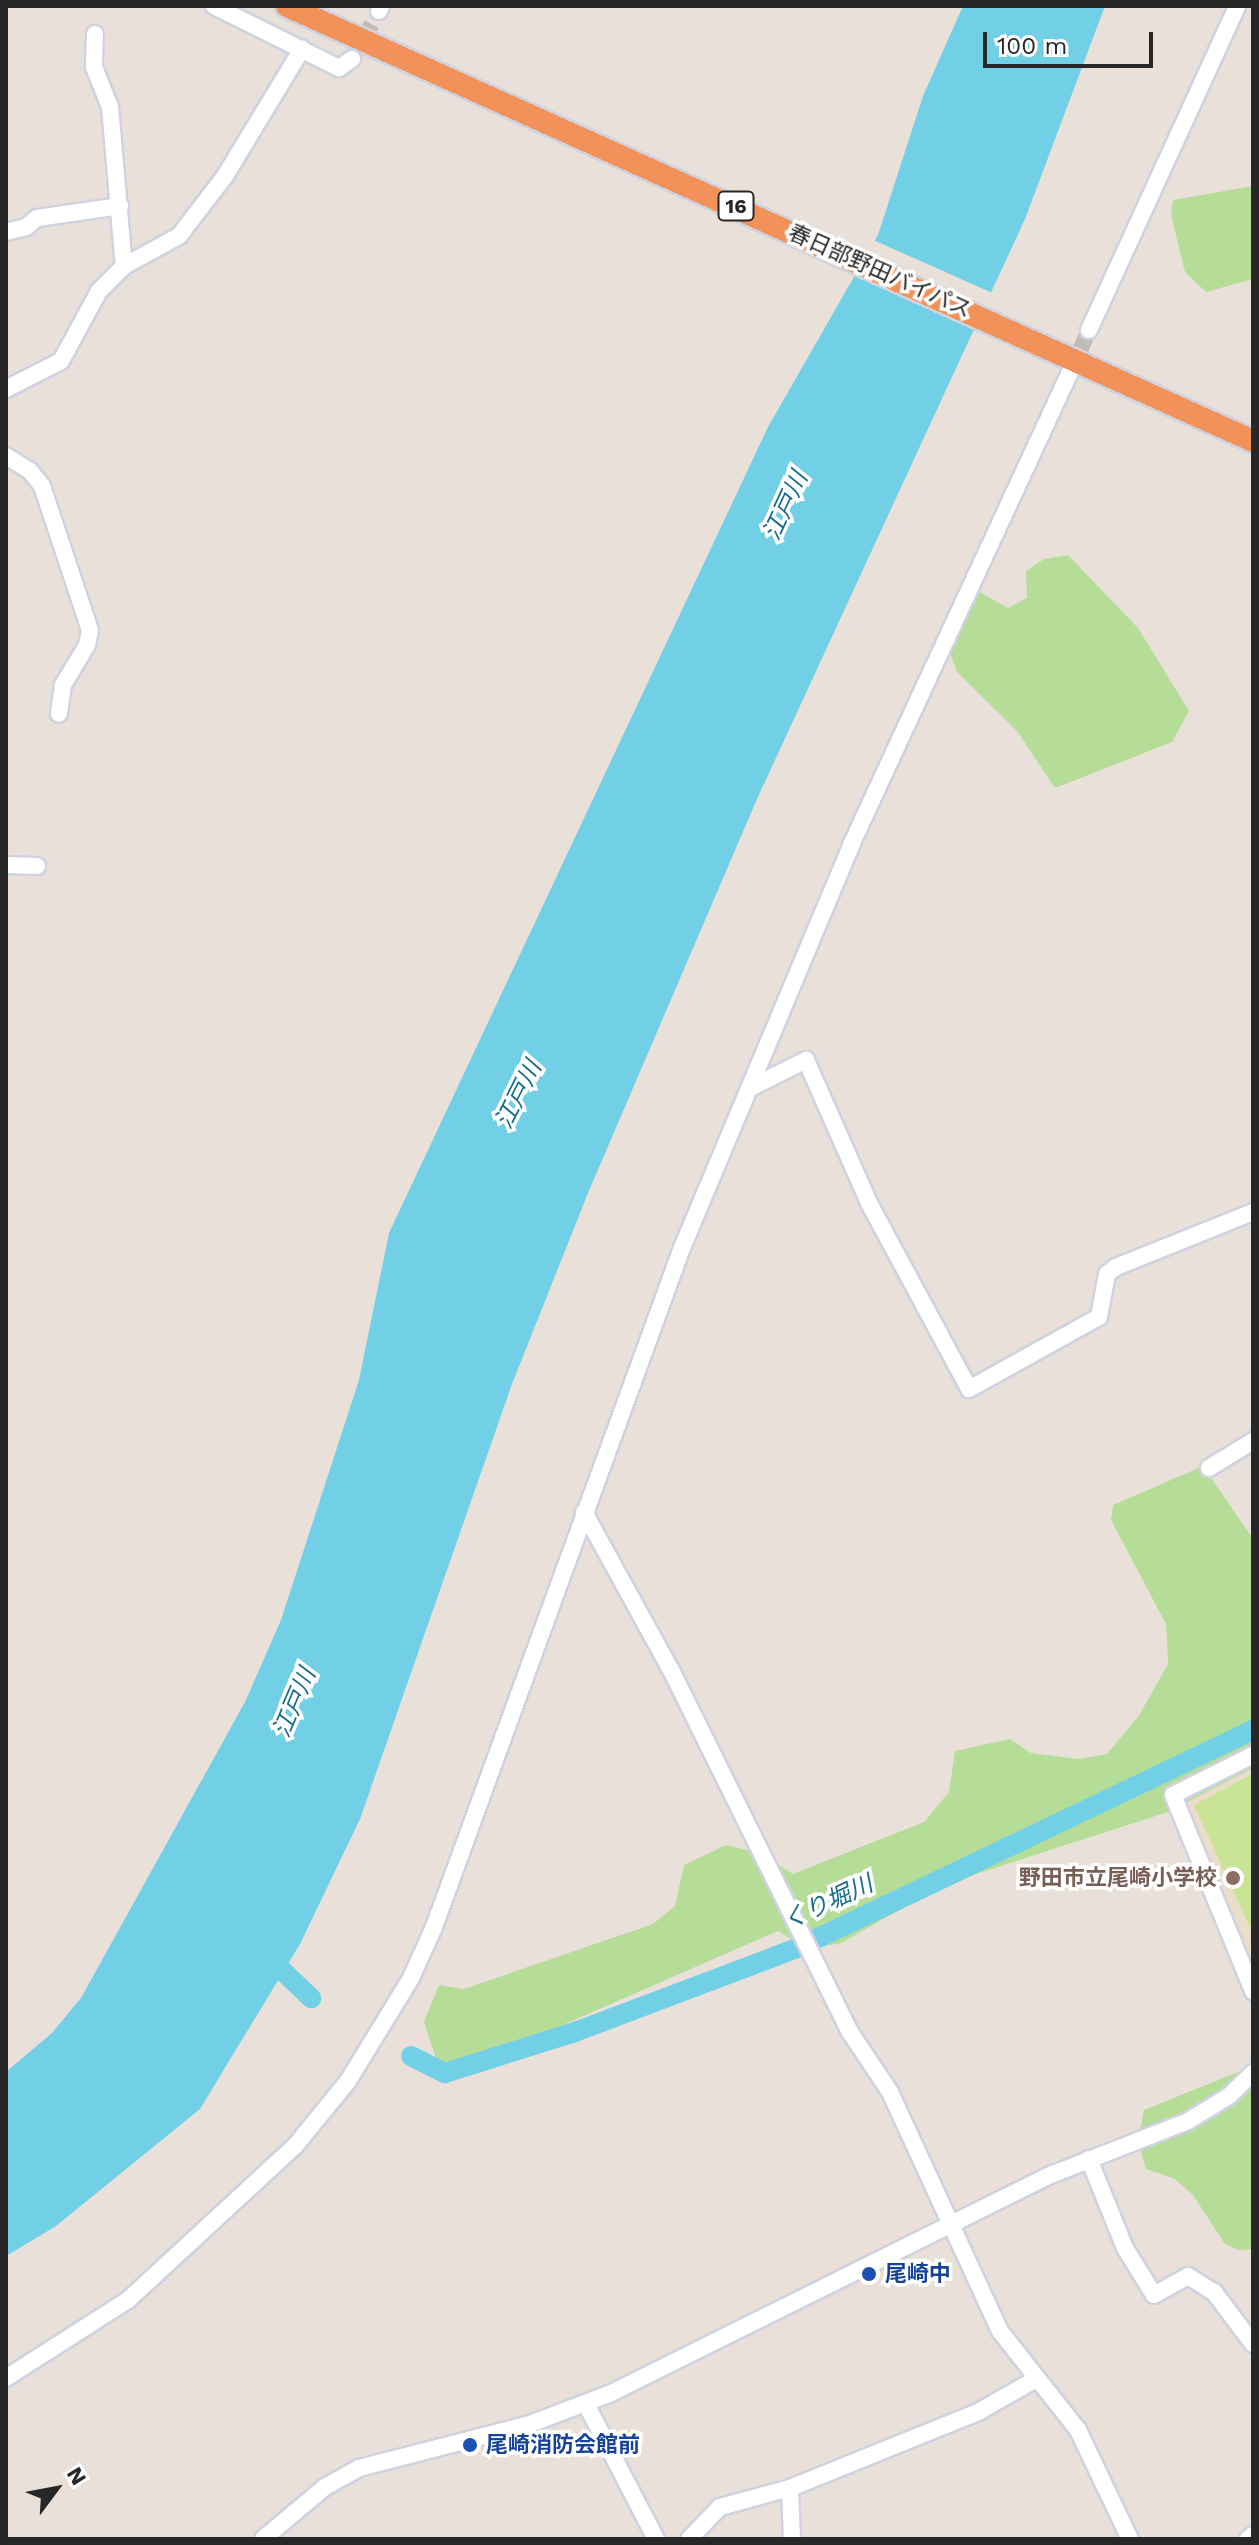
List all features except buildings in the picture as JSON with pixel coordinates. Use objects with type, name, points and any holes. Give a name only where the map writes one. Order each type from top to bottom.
[{"type":"highway","name":"春日部野田バイパス","points":[[287,6],[431,62],[1046,337],[1253,424]]},
{"type":"highway","name":"春日部野田バイパス","points":[[324,6],[431,62]]},
{"type":"highway","name":"春日部野田バイパス","points":[[1046,337],[1253,441]]},
{"type":"street","points":[[214,6],[339,68],[352,59]]},
{"type":"street","points":[[1089,330],[1178,127],[1237,6]]},
{"type":"street","points":[[95,34],[94,67],[110,107],[124,266]]},
{"type":"street","points":[[6,389],[61,361],[99,291],[124,266],[179,236],[208,201],[302,49]]},
{"type":"street","points":[[6,232],[26,227],[37,218],[120,206]]},
{"type":"street","points":[[6,2378],[128,2300],[175,2261],[295,2146],[357,2068],[400,1999],[434,1927],[677,1261],[852,843],[1070,372]]},
{"type":"street","points":[[6,456],[30,471],[42,486],[90,630],[63,685],[59,714]]},
{"type":"street","points":[[6,865],[37,866]]},
{"type":"street","points":[[750,1088],[806,1060],[869,1203],[969,1389],[1099,1317],[1107,1274],[1116,1267],[1253,1212]]},
{"type":"street","points":[[1209,1468],[1253,1441]]},
{"type":"street","points":[[584,1512],[655,1640],[800,1925],[850,2032],[890,2092],[1000,2331],[1078,2430],[1130,2539]]},
{"type":"street","points":[[1253,1755],[1173,1795],[1253,1991]]},
{"type":"street","points":[[263,2539],[325,2487],[359,2468],[499,2433],[586,2404],[1089,2159],[1188,2121],[1229,2096],[1253,2073]]},
{"type":"street","points":[[1089,2159],[1125,2248],[1154,2295],[1188,2276],[1214,2292],[1253,2344]]},
{"type":"street","points":[[689,2539],[720,2507],[790,2488],[978,2412],[1036,2379]]},
{"type":"street","points":[[586,2404],[656,2539]]},
{"type":"street","points":[[790,2488],[792,2539]]},
{"type":"street","points":[[1248,2539],[1253,2535]]},
{"type":"shaded area","name":"野田市立尾崎小学校","points":[[1253,1759],[1253,1974],[1181,1801]]},
{"type":"green space","points":[[1253,186],[1253,279],[1206,292],[1185,272],[1171,215],[1173,200]]},
{"type":"green space","points":[[1068,555],[1138,628],[1189,711],[1172,742],[1055,788],[1017,731],[957,672],[948,648],[980,592],[1008,608],[1027,598],[1026,571],[1044,559]]},
{"type":"green space","points":[[1203,1466],[1253,1539],[1253,1768],[1168,1812],[948,1883],[839,1944],[805,1947],[778,1931],[453,2073],[437,2061],[424,2022],[439,1985],[464,1989],[653,1924],[675,1906],[684,1865],[726,1845],[762,1854],[793,1874],[924,1822],[949,1792],[955,1751],[1010,1739],[1031,1753],[1078,1759],[1107,1754],[1138,1717],[1168,1664],[1166,1624],[1111,1520],[1113,1505]]},
{"type":"green space","points":[[1253,1774],[1253,1934],[1194,1805]]},
{"type":"green space","points":[[1253,2066],[1253,2249],[1239,2250],[1225,2244],[1193,2195],[1175,2179],[1146,2169],[1138,2141],[1144,2110]]},
{"type":"water","name":"江戸川","points":[[963,6],[1105,6],[1025,219],[757,799],[588,1193],[512,1384],[360,1819],[300,1944],[200,2109],[56,2226],[6,2256],[6,2072],[52,2033],[81,1998],[245,1702],[281,1620],[359,1380],[389,1233],[768,427],[878,235],[923,96]]},
{"type":"pier","points":[[871,239],[995,294],[981,327],[856,272]]},
{"type":"waterway","name":"くり堀川","points":[[411,2056],[445,2073],[575,2032],[795,1949],[1253,1730]]},
{"type":"waterway","name":"くり堀川","points":[[265,1954],[311,1998]]},
{"type":"tunnel","points":[[352,59],[379,11]]},
{"type":"tunnel","points":[[1071,371],[1089,330]]},
{"type":"place","name":"野田市立尾崎小学校","points":[[1233,1878]]},
{"type":"place","name":"尾崎中","points":[[869,2274]]},
{"type":"place","name":"尾崎消防会館前","points":[[470,2445]]}]
